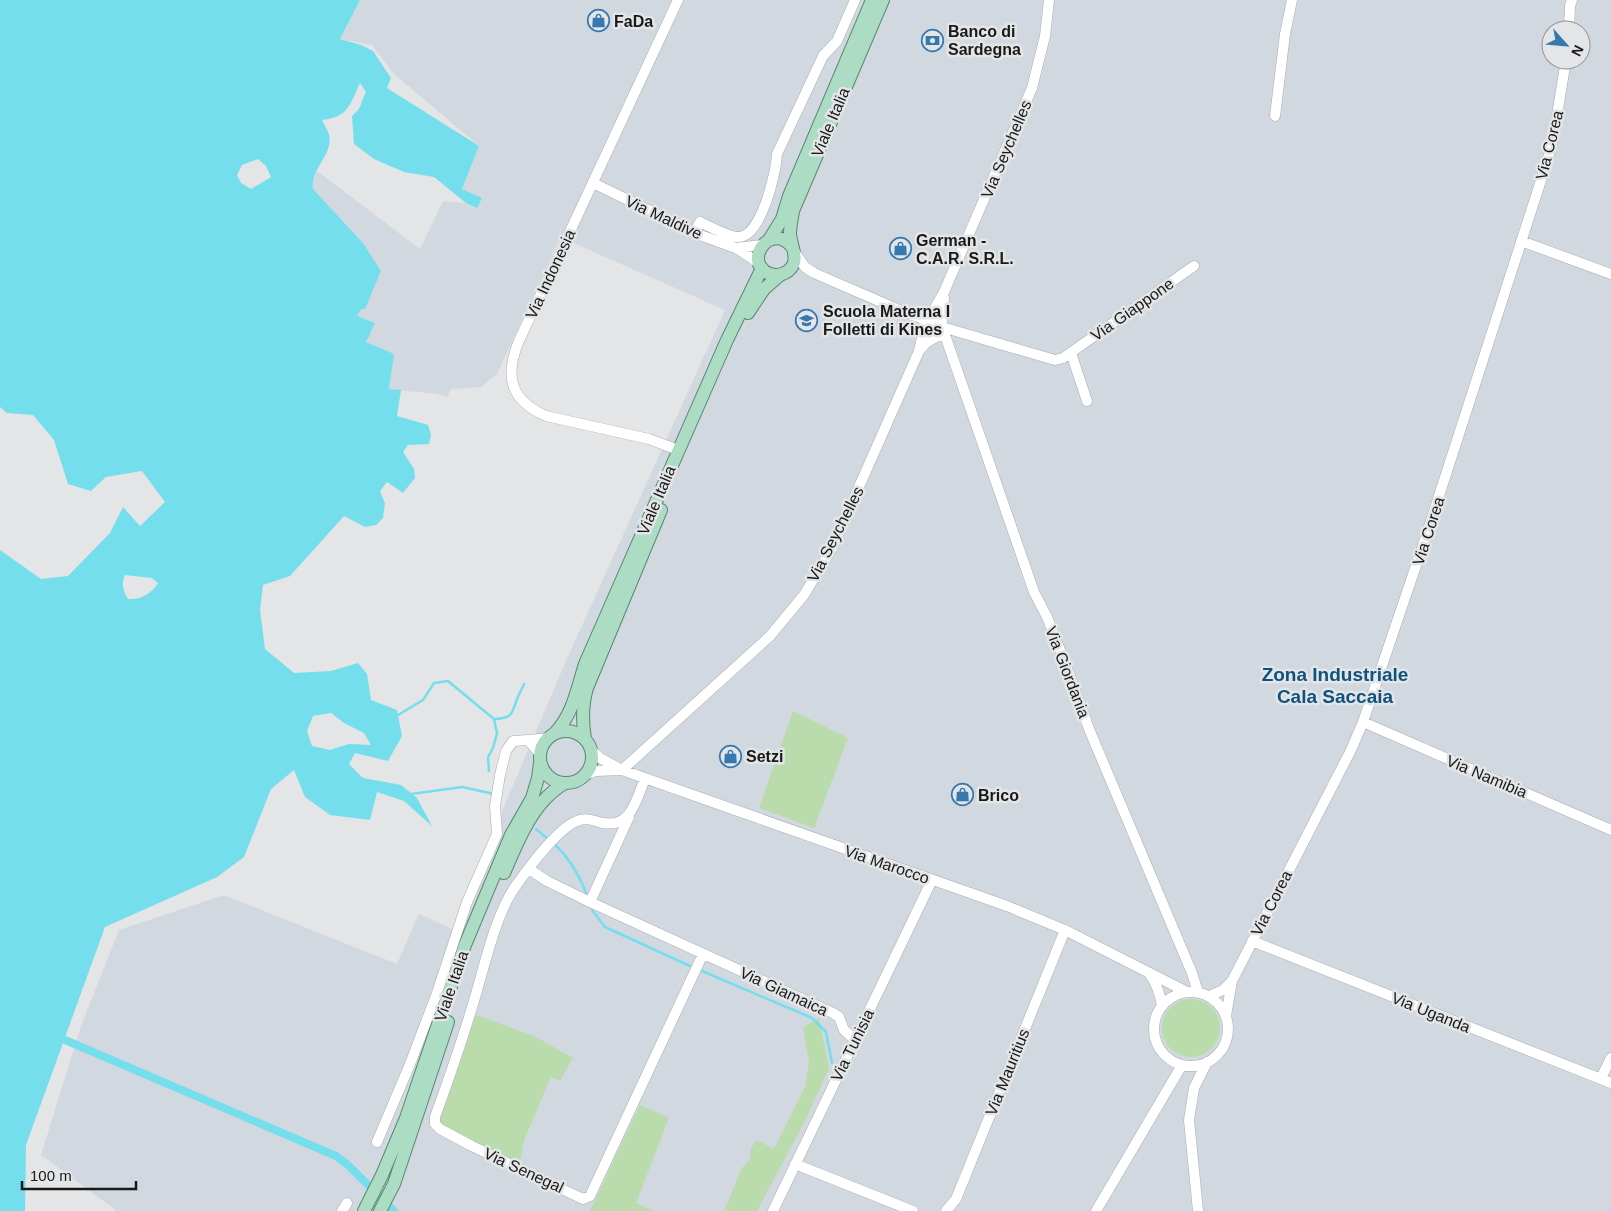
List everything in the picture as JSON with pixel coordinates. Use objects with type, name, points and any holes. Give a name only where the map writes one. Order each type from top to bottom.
[{"type":"main road","name":"Viale Italia","points":[[766,242],[782,219],[789,196],[872,0]]},
{"type":"main road","name":"Viale Italia","points":[[794,250],[790,228],[793,211],[883,0]]},
{"type":"main road","points":[[783,239],[794,250],[794,263],[785,272],[771,274],[760,265],[758,255],[766,242],[783,239]]},
{"type":"main road","name":"Viale Italia","points":[[551,736],[568,716],[573,706],[585,664],[760,265]]},
{"type":"main road","name":"Viale Italia","points":[[588,744],[582,718],[583,702],[602,651],[733,343],[754,302],[764,289],[785,272]]},
{"type":"main road","points":[[562,731],[570,731],[588,744],[591,763],[584,775],[572,782],[564,783],[549,777],[544,770],[540,758],[542,746],[551,736],[562,731]]},
{"type":"main road","name":"Viale Italia","points":[[365,1208],[382,1175],[409,1109],[465,946],[512,834],[532,798],[538,778],[540,758]]},
{"type":"main road","name":"Viale Italia","points":[[380,1211],[394,1184],[473,949],[510,859],[539,806],[547,796],[564,783]]},
{"type":"street","name":"Via Indonesia","points":[[678,0],[518,343],[511,366],[514,385],[521,399],[526,405],[546,416],[648,439],[678,450]]},
{"type":"street","points":[[694,232],[700,222],[737,237],[748,234],[760,216],[766,202],[776,169],[778,154],[823,56],[837,41],[855,0]]},
{"type":"street","name":"Via Seychelles","points":[[622,770],[770,636],[804,595],[832,548],[918,351],[926,325],[944,292],[1032,88],[1045,36],[1049,0]]},
{"type":"street","points":[[1275,116],[1285,34],[1292,0]]},
{"type":"street","points":[[1569,2],[1569,20]]},
{"type":"street","name":"Via Corea","points":[[1232,981],[1351,750],[1363,722],[1408,593],[1521,241],[1552,140],[1564,70]]},
{"type":"street","name":"Via Maldive","points":[[593,183],[694,232],[736,248],[760,265]]},
{"type":"street","points":[[1521,241],[1611,274]]},
{"type":"street","name":"Via Maldive","points":[[736,248],[766,242]]},
{"type":"street","points":[[794,250],[805,267],[919,317],[926,325],[927,336],[938,332],[936,320],[926,325]]},
{"type":"street","name":"Via Giappone","points":[[938,332],[961,334],[1055,360],[1063,358],[1194,266]]},
{"type":"street","points":[[785,272],[814,272]]},
{"type":"street","name":"Via Seychelles","points":[[918,351],[938,332],[944,292]]},
{"type":"street","name":"Via Giordania","points":[[938,332],[946,338],[1034,592],[1047,617],[1089,729],[1192,973],[1198,992]]},
{"type":"street","points":[[949,348],[961,334]]},
{"type":"street","points":[[1071,353],[1087,401]]},
{"type":"street","name":"Via Namibia","points":[[1363,722],[1611,830]]},
{"type":"street","points":[[377,1142],[438,993],[467,902],[497,834],[496,798],[506,751],[513,741],[530,741],[551,736]]},
{"type":"street","points":[[530,741],[540,758]]},
{"type":"street","name":"Via Marocco","points":[[588,744],[600,758],[622,770],[1007,906],[1065,930],[1187,992]]},
{"type":"street","name":"Via Marocco","points":[[584,775],[596,771],[622,770]]},
{"type":"street","points":[[590,902],[645,779]]},
{"type":"street","name":"Via Senegal","points":[[630,814],[621,822],[614,824],[589,819],[579,820],[569,825],[552,842],[514,888],[497,928],[435,1117],[435,1124],[440,1129],[472,1146],[583,1199],[590,1196],[703,954]]},
{"type":"street","points":[[529,869],[547,881],[703,954]]},
{"type":"street","name":"Via Tunisia","points":[[773,1211],[932,880]]},
{"type":"street","name":"Via Mauritius","points":[[946,1211],[956,1199],[1065,930]]},
{"type":"street","name":"Via Uganda","points":[[1252,941],[1611,1082]]},
{"type":"street","name":"Via Giamaica","points":[[703,954],[839,1016],[844,1030],[855,1040]]},
{"type":"street","name":"Via Marocco","points":[[1146,971],[1160,992],[1162,1006]]},
{"type":"street","points":[[1209,996],[1223,990],[1232,981]]},
{"type":"street","points":[[1226,1016],[1219,1005],[1209,996],[1198,992],[1176,995],[1162,1006],[1156,1016],[1154,1029],[1156,1038],[1161,1050],[1169,1058],[1186,1065],[1207,1062],[1217,1056],[1224,1045],[1228,1030],[1226,1016],[1232,981]]},
{"type":"street","points":[[1601,1078],[1611,1058]]},
{"type":"street","points":[[1198,1211],[1189,1120],[1194,1088],[1207,1062]]},
{"type":"street","points":[[1186,1065],[1194,1088]]},
{"type":"street","points":[[1096,1211],[1186,1065]]},
{"type":"street","points":[[794,1164],[913,1211]]},
{"type":"shaded area","points":[[360,0],[1611,0],[1611,1211],[117,1211],[41,1155],[81,1026],[119,930],[224,895],[397,964],[419,914],[454,930],[454,924],[566,661],[725,310],[560,237],[497,374],[481,387],[451,389],[447,397],[437,394],[389,389],[393,355],[366,342],[357,316],[361,308],[363,243],[313,189],[312,181],[317,171],[420,249],[443,201],[466,203],[477,208],[462,189],[479,146],[393,73],[372,45],[340,39]]},
{"type":"green space","points":[[793,711],[848,738],[814,828],[759,808]]},
{"type":"green space","points":[[1185,999],[1197,999],[1212,1007],[1220,1022],[1220,1034],[1212,1049],[1197,1057],[1185,1057],[1170,1049],[1162,1034],[1162,1022],[1170,1007]]},
{"type":"green space","points":[[476,1015],[534,1036],[573,1058],[560,1081],[551,1077],[525,1138],[519,1165],[438,1125]]},
{"type":"green space","points":[[819,1018],[829,1068],[806,1119],[757,1211],[724,1211],[742,1168],[750,1159],[751,1148],[757,1140],[774,1149],[805,1087],[809,1062],[803,1027]]},
{"type":"green space","points":[[640,1105],[669,1118],[636,1203],[653,1211],[590,1211]]},
{"type":"water","points":[[0,0],[360,0],[340,39],[361,45],[373,51],[391,78],[387,88],[479,146],[462,189],[482,198],[477,208],[466,203],[434,177],[404,172],[374,159],[354,144],[352,116],[360,107],[366,92],[360,83],[351,103],[343,113],[322,120],[330,142],[315,175],[313,189],[363,243],[381,271],[365,309],[361,309],[357,316],[375,323],[366,342],[394,354],[389,389],[401,390],[397,416],[428,425],[431,435],[429,444],[408,445],[403,452],[414,469],[415,478],[403,493],[387,482],[380,491],[385,503],[383,518],[376,525],[365,527],[344,516],[290,576],[263,585],[260,610],[265,649],[294,673],[331,671],[358,663],[367,674],[371,700],[397,710],[402,736],[388,761],[355,753],[349,764],[363,778],[401,785],[417,798],[432,826],[404,801],[377,792],[370,820],[330,815],[305,797],[294,770],[271,789],[244,857],[217,877],[105,927],[26,1145],[25,1211],[0,1211],[0,550],[41,579],[68,576],[110,533],[123,507],[140,526],[165,502],[142,471],[106,477],[91,491],[68,484],[54,440],[33,415],[7,413],[0,407]],"holes":[[[258,159],[266,166],[271,177],[251,189],[241,183],[237,175],[242,165]],[[125,575],[152,578],[158,583],[146,595],[128,599],[123,587]],[[331,713],[344,723],[364,733],[371,745],[349,744],[330,750],[312,746],[307,731],[313,716]]]},
{"type":"waterway","points":[[398,715],[423,700],[434,683],[448,681],[494,719],[497,733],[493,748],[488,757],[489,771]]},
{"type":"waterway","points":[[495,719],[505,718],[511,714],[524,684]]},
{"type":"waterway","points":[[411,794],[462,787],[493,795]]},
{"type":"waterway","points":[[536,829],[549,840]]},
{"type":"waterway","points":[[553,843],[572,866],[586,893]]},
{"type":"waterway","points":[[592,910],[605,927],[690,966]]},
{"type":"waterway","points":[[702,971],[812,1018],[826,1032],[832,1063]]},
{"type":"waterway","points":[[65,1040],[336,1156],[348,1165],[394,1211]]},
{"type":"place","name":"FaDa","points":[[598,21]]},
{"type":"place","name":"Banco di Sardegna","points":[[932,40]]},
{"type":"place","name":"German - C.A.R. S.R.L.","points":[[900,249]]},
{"type":"place","name":"Scuola Materna I Folletti di Kines","points":[[807,320]]},
{"type":"place","name":"Setzi","points":[[730,756]]},
{"type":"place","name":"Brico","points":[[962,795]]},
{"type":"district","name":"Zona Industriale Cala Saccaia","points":[[1335,685]]}]
